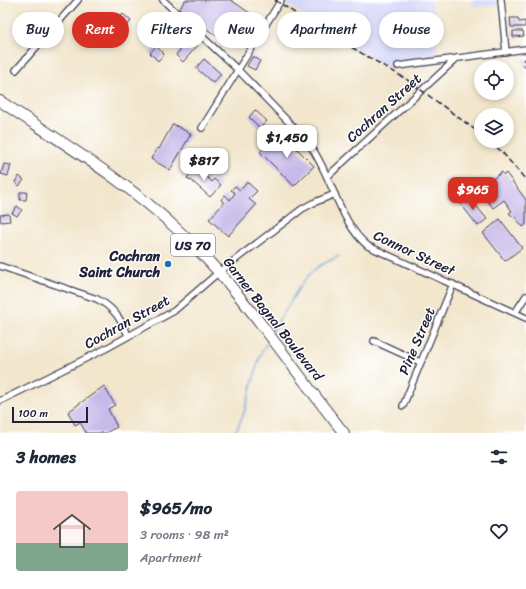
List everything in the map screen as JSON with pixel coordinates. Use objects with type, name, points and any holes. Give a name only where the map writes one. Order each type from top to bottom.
[{"type":"highway","name":"Garner Bagnal Boulevard","points":[[0,101],[84,156],[137,195],[179,231],[219,272],[275,342],[344,433]]},
{"type":"street","points":[[16,70],[78,0]]},
{"type":"street","name":"Connor Street","points":[[163,0],[238,70],[307,141],[315,151],[328,176],[345,216],[361,240],[368,246],[526,318]]},
{"type":"street","points":[[202,128],[281,0]]},
{"type":"street","points":[[501,0],[506,52]]},
{"type":"street","points":[[398,66],[526,49]]},
{"type":"street","name":"Cochran Street","points":[[328,176],[457,58]]},
{"type":"street","name":"Cochran Street","points":[[0,401],[160,320],[174,311],[219,272],[302,209],[313,202],[335,194]]},
{"type":"street","points":[[0,266],[97,299],[106,304],[117,315],[128,335]]},
{"type":"street","name":"Pine Street","points":[[403,406],[420,362],[454,284]]},
{"type":"street","points":[[515,313],[526,296]]},
{"type":"street","points":[[374,341],[420,362]]},
{"type":"shaded area","points":[[285,0],[430,0],[434,12],[379,12],[379,48],[437,48],[438,64],[390,69],[356,48],[371,48],[371,12],[299,12],[283,2]]},
{"type":"shaded area","points":[[472,0],[498,0],[498,5],[473,7]]},
{"type":"building","points":[[185,0],[231,0],[248,12],[214,12],[214,34],[206,29],[206,12],[182,12],[179,10]]},
{"type":"building","points":[[510,18],[518,18],[519,22],[525,21],[525,27],[511,27]]},
{"type":"building","points":[[513,31],[523,31],[524,36],[513,37]]},
{"type":"building","points":[[154,48],[158,48],[164,54],[158,61],[150,53]]},
{"type":"building","points":[[182,48],[195,48],[183,62],[176,55]]},
{"type":"building","points":[[253,56],[260,61],[255,70],[247,66]]},
{"type":"building","points":[[204,59],[221,74],[213,83],[196,68]]},
{"type":"building","points":[[523,59],[526,59],[526,67],[524,67]]},
{"type":"building","points":[[255,110],[267,121],[260,128],[249,117]]},
{"type":"building","points":[[173,124],[191,134],[170,170],[151,159],[157,148],[159,149]]},
{"type":"building","points":[[280,132],[314,166],[294,186],[260,152]]},
{"type":"building","points":[[4,164],[11,165],[8,176],[1,174]]},
{"type":"building","points":[[196,167],[212,182],[214,179],[221,185],[210,197],[187,178]]},
{"type":"building","points":[[502,172],[504,175],[506,173],[526,200],[526,224],[523,227],[514,216],[513,217],[509,213],[512,211],[504,200],[493,208],[479,189]]},
{"type":"building","points":[[19,176],[24,180],[19,186],[15,182]]},
{"type":"building","points":[[247,182],[257,191],[249,199],[256,205],[228,236],[209,219],[224,203],[221,200],[225,195],[230,200],[235,193],[231,190],[235,186],[240,190]]},
{"type":"building","points":[[20,192],[27,192],[26,200],[20,200]]},
{"type":"building","points":[[468,196],[487,219],[478,226],[460,203]]},
{"type":"building","points":[[17,206],[22,210],[17,216],[12,213]]},
{"type":"building","points":[[9,214],[10,221],[1,222],[0,215]]},
{"type":"building","points":[[500,219],[522,248],[505,261],[483,233]]},
{"type":"building","points":[[104,386],[115,405],[108,409],[117,427],[105,433],[86,433],[80,422],[75,425],[68,412]]},
{"type":"waterway","points":[[272,332],[300,286],[309,275],[319,266],[339,256]]},
{"type":"waterway","points":[[235,433],[244,413],[260,356],[268,340]]},
{"type":"railway","points":[[275,0],[310,23],[406,79],[474,129]]},
{"type":"railway","points":[[497,148],[526,180]]},
{"type":"place","name":"Cochran Saint Church","points":[[168,264]]}]
